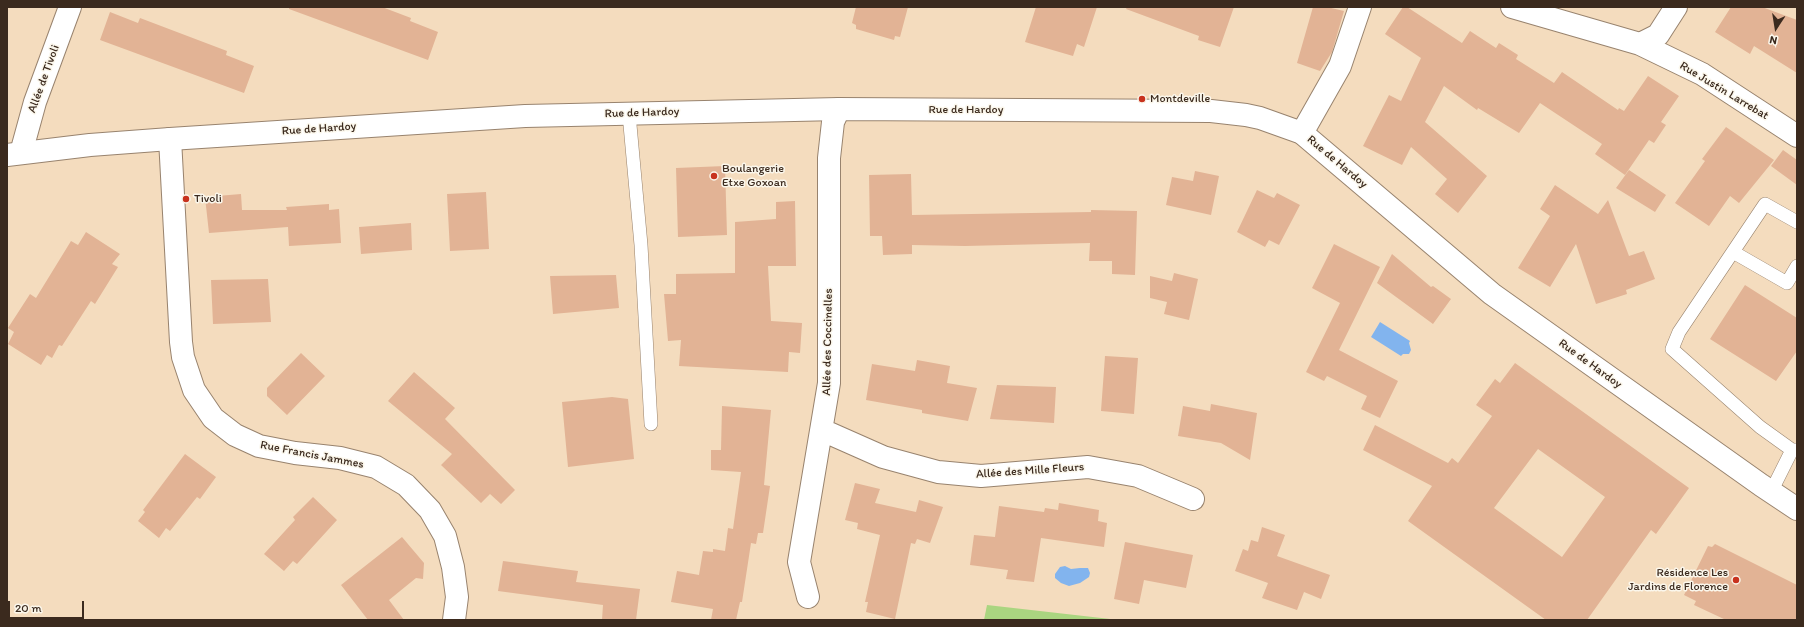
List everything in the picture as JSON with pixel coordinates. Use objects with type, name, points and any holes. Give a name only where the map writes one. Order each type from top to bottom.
[{"type":"street","name":"Allée de Tivoli","points":[[14,154],[70,7]]},
{"type":"street","points":[[1302,133],[1340,66],[1360,7]]},
{"type":"street","name":"Rue Justin Larrebat","points":[[1512,7],[1640,44],[1702,74],[1797,136]]},
{"type":"street","points":[[1640,44],[1658,35],[1676,7]]},
{"type":"street","name":"Rue de Hardoy","points":[[14,154],[90,145],[170,139],[525,116],[839,109],[1211,111],[1260,118],[1302,133],[1492,294],[1797,509]]},
{"type":"street","name":"Allée des Coccinelles","points":[[808,598],[799,562],[829,383],[829,158],[833,122],[839,109]]},
{"type":"street","name":"Rue Francis Jammes","points":[[170,139],[180,342],[183,357],[194,390],[213,418],[235,435],[259,446],[295,453],[340,458],[376,467],[406,485],[430,510],[445,536],[453,567],[457,597],[454,620]]},
{"type":"street","name":"Allée des Mille Fleurs","points":[[822,430],[883,457],[938,472],[981,476],[1088,467],[1138,476],[1192,499]]},
{"type":"lane","points":[[629,114],[641,244],[651,424]]},
{"type":"lane","points":[[1771,492],[1795,450],[1760,427],[1672,349],[1679,332],[1765,204],[1797,222]]},
{"type":"lane","points":[[1733,252],[1787,283],[1797,266]]},
{"type":"green space","points":[[987,605],[1119,620],[984,620]]},
{"type":"water","points":[[1380,322],[1410,341],[1409,343],[1411,350],[1409,354],[1403,354],[1401,356],[1371,337]]},
{"type":"water","points":[[1065,566],[1071,569],[1088,568],[1090,573],[1089,577],[1080,583],[1069,586],[1061,583],[1055,578],[1055,574],[1060,567]]},
{"type":"building","points":[[289,7],[382,7],[411,18],[410,21],[438,32],[428,60],[289,9]]},
{"type":"building","points":[[856,7],[908,7],[900,37],[895,36],[894,40],[856,29],[856,25],[852,23]]},
{"type":"building","points":[[1036,7],[1097,7],[1084,47],[1077,44],[1073,56],[1025,42]]},
{"type":"building","points":[[1127,7],[1234,7],[1220,47],[1198,40],[1199,36],[1126,9]]},
{"type":"building","points":[[1313,7],[1327,7],[1344,11],[1332,52],[1320,71],[1297,63]]},
{"type":"building","points":[[1403,7],[1407,7],[1462,43],[1470,31],[1496,48],[1499,43],[1518,55],[1516,59],[1554,83],[1562,72],[1618,110],[1619,108],[1624,111],[1648,76],[1679,96],[1661,122],[1666,125],[1654,143],[1649,140],[1625,175],[1595,154],[1602,144],[1540,103],[1519,133],[1478,108],[1477,110],[1444,86],[1425,122],[1487,176],[1458,213],[1435,194],[1447,179],[1411,147],[1402,165],[1363,146],[1389,95],[1401,101],[1421,58],[1385,34]]},
{"type":"building","points":[[1731,7],[1762,7],[1797,20],[1797,73],[1754,46],[1750,54],[1715,32]]},
{"type":"building","points":[[110,12],[138,23],[140,18],[227,51],[226,55],[254,66],[244,93],[100,40]]},
{"type":"building","points":[[1726,127],[1774,160],[1739,203],[1730,196],[1709,226],[1675,203],[1705,161],[1702,159]]},
{"type":"building","points":[[1783,150],[1797,160],[1797,185],[1771,166]]},
{"type":"building","points":[[725,166],[727,235],[678,237],[676,168]]},
{"type":"building","points":[[1629,170],[1666,195],[1655,212],[1616,188]]},
{"type":"building","points":[[1195,171],[1219,176],[1211,215],[1166,205],[1172,177],[1193,181]]},
{"type":"building","points":[[911,174],[912,215],[1091,212],[1091,210],[1137,211],[1135,275],[1112,274],[1112,261],[1089,261],[1090,243],[965,246],[912,245],[912,254],[883,255],[882,236],[870,236],[869,175]]},
{"type":"building","points":[[1555,185],[1598,214],[1608,200],[1629,256],[1644,251],[1655,279],[1626,290],[1627,294],[1596,304],[1576,244],[1550,287],[1518,268],[1550,216],[1540,209]]},
{"type":"building","points":[[1257,190],[1274,198],[1277,193],[1300,205],[1279,245],[1269,240],[1265,247],[1237,232]]},
{"type":"building","points":[[486,192],[489,249],[450,251],[447,194]]},
{"type":"building","points":[[241,194],[242,210],[287,210],[286,207],[329,204],[329,210],[339,209],[341,243],[289,246],[288,227],[209,233],[205,197]]},
{"type":"building","points":[[795,201],[796,266],[768,266],[771,321],[802,323],[800,353],[789,352],[788,372],[679,366],[681,340],[668,341],[664,294],[676,294],[676,274],[735,273],[735,222],[776,219],[776,202]]},
{"type":"building","points":[[411,223],[412,250],[361,254],[359,227]]},
{"type":"building","points":[[86,232],[120,254],[112,264],[118,267],[95,304],[91,301],[62,346],[59,345],[52,358],[47,355],[41,365],[8,344],[14,332],[8,328],[30,294],[36,298],[71,241],[78,245]]},
{"type":"building","points":[[1334,244],[1380,267],[1339,350],[1398,381],[1380,418],[1361,409],[1367,396],[1327,376],[1324,381],[1306,372],[1340,303],[1312,288]]},
{"type":"building","points":[[1392,254],[1431,287],[1433,286],[1451,299],[1433,324],[1377,283]]},
{"type":"building","points":[[1174,273],[1198,279],[1189,320],[1164,314],[1167,302],[1150,298],[1150,276],[1172,281]]},
{"type":"building","points":[[616,275],[619,308],[553,314],[550,276]]},
{"type":"building","points":[[268,279],[271,322],[213,324],[211,280]]},
{"type":"building","points":[[1745,285],[1797,318],[1797,351],[1776,381],[1710,339]]},
{"type":"building","points":[[301,353],[325,376],[287,415],[267,396],[267,388]]},
{"type":"building","points":[[1105,356],[1138,358],[1134,414],[1101,411]]},
{"type":"building","points":[[917,360],[950,366],[947,383],[977,388],[968,421],[922,413],[922,410],[866,400],[872,364],[915,371]]},
{"type":"building","points":[[1515,363],[1689,488],[1656,534],[1651,530],[1587,620],[1546,620],[1408,521],[1432,486],[1363,450],[1375,425],[1448,463],[1452,458],[1458,463],[1492,416],[1476,405],[1495,379],[1500,383]],"holes":[[[1538,449],[1605,497],[1562,557],[1494,508]]]},
{"type":"building","points":[[414,372],[455,408],[445,419],[515,490],[501,504],[490,494],[481,503],[441,465],[452,454],[388,401]]},
{"type":"building","points":[[997,385],[1056,387],[1054,423],[990,419]]},
{"type":"building","points":[[612,397],[628,399],[634,459],[568,467],[562,402]]},
{"type":"building","points":[[1211,404],[1257,413],[1250,460],[1221,443],[1178,436],[1183,406],[1210,411]]},
{"type":"building","points":[[722,406],[771,410],[764,485],[770,486],[763,533],[758,533],[756,544],[751,543],[742,602],[740,602],[736,620],[711,620],[713,609],[671,602],[677,571],[699,575],[703,551],[713,552],[713,549],[725,551],[728,528],[733,529],[741,472],[711,470],[711,450],[721,450]]},
{"type":"building","points":[[185,454],[216,477],[200,499],[197,497],[170,531],[166,528],[159,538],[138,521],[145,512],[143,510]]},
{"type":"building","points":[[855,483],[880,489],[875,503],[916,512],[919,500],[943,507],[930,543],[917,539],[915,544],[911,543],[895,619],[866,612],[868,602],[865,602],[880,535],[857,529],[858,523],[845,520]]},
{"type":"building","points":[[313,497],[337,520],[297,564],[293,561],[284,571],[264,554],[295,520],[293,517]]},
{"type":"building","points":[[1059,503],[1099,510],[1098,521],[1107,523],[1104,547],[1041,538],[1034,582],[1006,579],[1008,570],[970,565],[974,535],[995,537],[999,506],[1044,512],[1045,508],[1058,510]]},
{"type":"building","points":[[1262,527],[1285,535],[1277,556],[1330,575],[1321,599],[1304,592],[1297,610],[1262,598],[1268,583],[1235,571],[1243,549],[1248,551],[1251,540],[1258,542]]},
{"type":"building","points":[[402,537],[424,563],[423,579],[416,578],[389,600],[404,620],[368,620],[341,585]]},
{"type":"building","points":[[1125,542],[1193,555],[1186,588],[1144,580],[1139,604],[1114,599]]},
{"type":"building","name":"Résidence Les Jardins de Florence","points":[[1715,544],[1797,585],[1797,620],[1726,620],[1694,605],[1696,601],[1684,595],[1708,546],[1712,547]]},
{"type":"building","points":[[503,561],[578,571],[576,582],[640,589],[636,620],[602,620],[603,605],[498,591]]},
{"type":"place","name":"Montdeville","points":[[1142,99]]},
{"type":"place","name":"Boulangerie Etxe Goxoan","points":[[714,176]]},
{"type":"place","name":"Tivoli","points":[[186,199]]},
{"type":"place","name":"Résidence Les Jardins de Florence","points":[[1736,580]]}]
